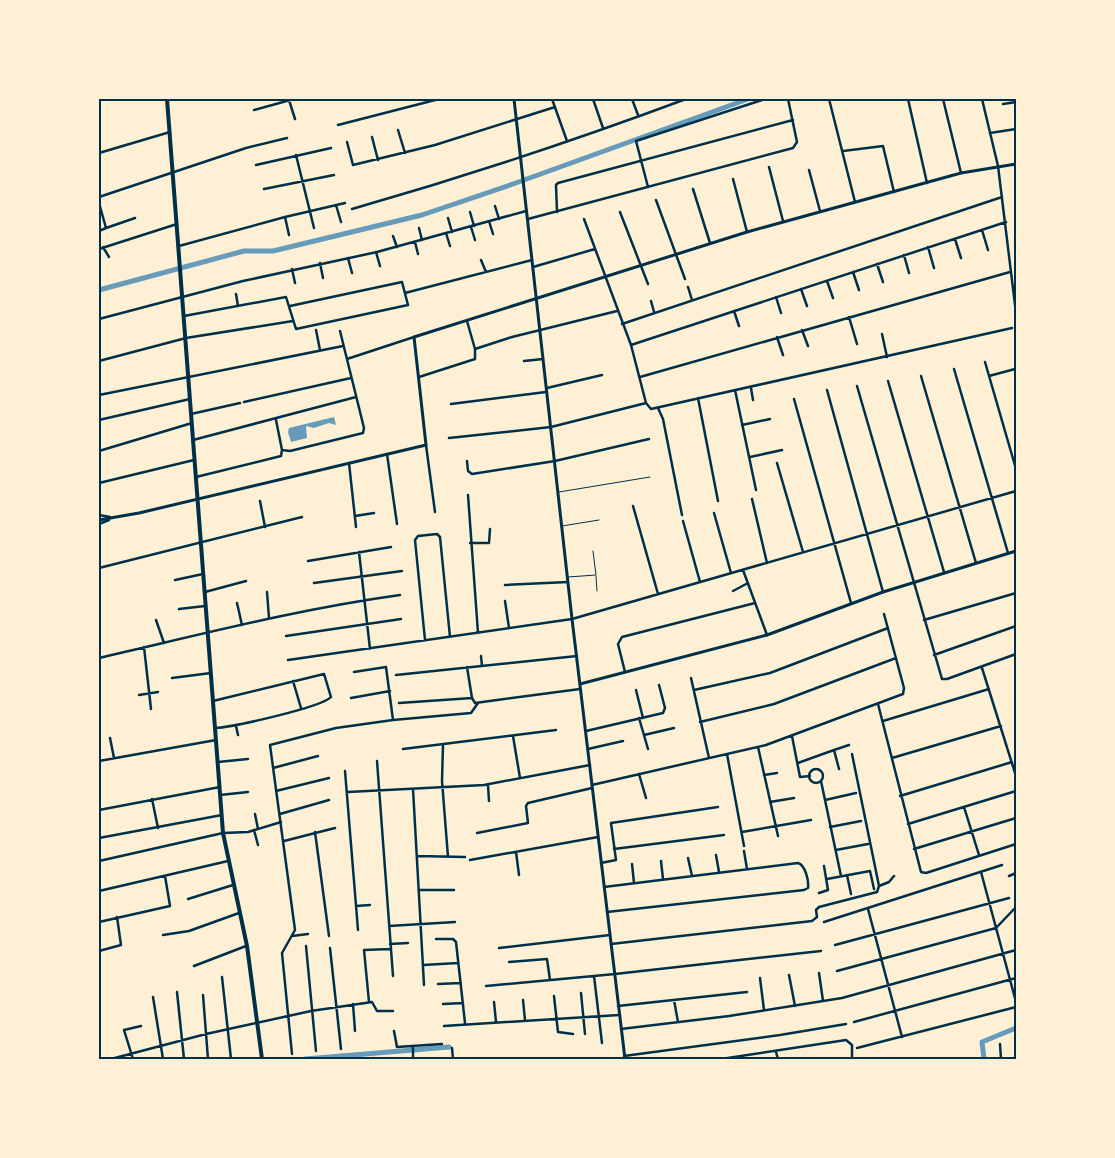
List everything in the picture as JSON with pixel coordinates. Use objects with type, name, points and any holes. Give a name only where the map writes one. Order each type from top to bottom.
[{"type":"main road","points":[[168,99],[223,833],[247,946],[262,1059]]},
{"type":"street","points":[[254,110],[294,99]]},
{"type":"street","points":[[338,125],[438,99]]},
{"type":"street","points":[[514,99],[572,619],[624,1058],[780,1036],[846,1024]]},
{"type":"street","points":[[552,99],[567,141]]},
{"type":"street","points":[[593,99],[603,128]]},
{"type":"street","points":[[632,99],[638,115]]},
{"type":"street","points":[[669,99],[671,104]]},
{"type":"street","points":[[352,208],[410,193],[686,99]]},
{"type":"street","points":[[648,187],[636,141],[765,99]]},
{"type":"street","points":[[528,219],[793,148],[797,142],[788,99]]},
{"type":"street","points":[[840,99],[829,99],[856,202]]},
{"type":"street","points":[[908,99],[927,183]]},
{"type":"street","points":[[943,99],[961,173]]},
{"type":"street","points":[[982,99],[998,166],[1016,313]]},
{"type":"street","points":[[289,100],[295,118]]},
{"type":"street","points":[[1003,104],[1016,102]]},
{"type":"street","points":[[347,142],[352,165],[405,153],[554,107]]},
{"type":"street","points":[[556,212],[556,184],[792,120]]},
{"type":"street","points":[[990,133],[1016,129]]},
{"type":"street","points":[[398,130],[405,153]]},
{"type":"street","points":[[99,153],[170,132]]},
{"type":"street","points":[[372,137],[378,160]]},
{"type":"street","points":[[99,197],[246,148],[287,138]]},
{"type":"street","points":[[843,151],[883,146],[894,192]]},
{"type":"street","points":[[256,164],[331,148]]},
{"type":"street","points":[[296,155],[314,228]]},
{"type":"street","points":[[347,359],[710,242],[961,173],[1016,164]]},
{"type":"street","points":[[769,167],[783,222]]},
{"type":"street","points":[[809,170],[820,212]]},
{"type":"street","points":[[264,189],[334,175]]},
{"type":"street","points":[[733,179],[746,232]]},
{"type":"street","points":[[693,189],[710,242]]},
{"type":"street","points":[[622,324],[1002,196]]},
{"type":"street","points":[[656,200],[685,279]]},
{"type":"street","points":[[99,203],[106,228]]},
{"type":"street","points":[[179,246],[285,217],[346,203]]},
{"type":"street","points":[[336,206],[341,222]]},
{"type":"street","points":[[495,206],[499,219]]},
{"type":"street","points":[[99,319],[292,269],[376,252],[527,211]]},
{"type":"street","points":[[470,212],[475,240]]},
{"type":"street","points":[[620,212],[648,284]]},
{"type":"street","points":[[285,217],[289,235]]},
{"type":"street","points":[[99,230],[135,218]]},
{"type":"street","points":[[448,218],[452,232]]},
{"type":"street","points":[[584,219],[631,345],[646,403],[651,409],[1012,328]]},
{"type":"street","points":[[489,221],[493,234]]},
{"type":"street","points":[[631,345],[1006,222]]},
{"type":"street","points":[[99,249],[177,224]]},
{"type":"street","points":[[419,228],[422,240]]},
{"type":"street","points":[[982,230],[988,250]]},
{"type":"street","points":[[446,233],[450,246]]},
{"type":"street","points":[[394,236],[397,246]]},
{"type":"street","points":[[955,239],[961,258]]},
{"type":"street","points":[[415,242],[418,254]]},
{"type":"street","points":[[103,247],[108,256]]},
{"type":"street","points":[[928,248],[934,268]]},
{"type":"street","points":[[533,267],[595,250]]},
{"type":"street","points":[[376,252],[380,266]]},
{"type":"street","points":[[904,255],[909,273]]},
{"type":"street","points":[[348,258],[352,273]]},
{"type":"street","points":[[481,260],[486,272]]},
{"type":"street","points":[[406,293],[532,260]]},
{"type":"street","points":[[320,263],[323,278]]},
{"type":"street","points":[[877,264],[883,282]]},
{"type":"street","points":[[292,269],[295,283]]},
{"type":"street","points":[[853,272],[859,290]]},
{"type":"street","points":[[640,377],[778,336],[1010,272]]},
{"type":"street","points":[[826,281],[833,298]]},
{"type":"street","points":[[184,316],[286,297],[296,329],[408,305],[402,282],[290,306]]},
{"type":"street","points":[[688,287],[692,301]]},
{"type":"street","points":[[801,289],[807,306]]},
{"type":"street","points":[[236,294],[238,306]]},
{"type":"street","points":[[776,297],[781,313]]},
{"type":"street","points":[[651,301],[654,312]]},
{"type":"street","points":[[476,349],[540,330],[617,311]]},
{"type":"street","points":[[734,311],[739,326]]},
{"type":"street","points":[[849,317],[857,344]]},
{"type":"street","points":[[99,361],[186,338],[293,321]]},
{"type":"street","points":[[419,377],[472,362],[476,355],[476,349],[467,321]]},
{"type":"street","points":[[316,330],[320,351]]},
{"type":"street","points":[[802,330],[808,346]]},
{"type":"street","points":[[282,450],[290,451],[362,432],[364,428],[340,331]]},
{"type":"street","points":[[882,334],[887,357]]},
{"type":"street","points":[[778,336],[783,355]]},
{"type":"street","points":[[414,338],[435,512]]},
{"type":"street","points":[[99,396],[343,346]]},
{"type":"street","points":[[524,361],[543,359]]},
{"type":"street","points":[[985,362],[1016,469]]},
{"type":"street","points":[[954,369],[1008,553]]},
{"type":"street","points":[[989,376],[1014,369]]},
{"type":"street","points":[[451,404],[547,390],[602,374]]},
{"type":"street","points":[[921,376],[976,563]]},
{"type":"street","points":[[244,402],[351,378]]},
{"type":"street","points":[[888,381],[944,572]]},
{"type":"street","points":[[857,386],[896,526],[942,678],[947,679],[1016,654]]},
{"type":"street","points":[[751,388],[753,400]]},
{"type":"street","points":[[735,390],[756,490]]},
{"type":"street","points":[[827,390],[882,592]]},
{"type":"street","points":[[193,440],[276,420],[356,397]]},
{"type":"street","points":[[698,398],[718,501]]},
{"type":"street","points":[[99,420],[190,399]]},
{"type":"street","points":[[794,399],[851,603]]},
{"type":"street","points":[[191,414],[240,403]]},
{"type":"street","points":[[449,438],[551,427],[646,403]]},
{"type":"street","points":[[658,408],[663,419],[682,515]]},
{"type":"street","points":[[742,425],[770,419]]},
{"type":"street","points":[[196,477],[278,458],[282,454],[282,450],[276,420]]},
{"type":"street","points":[[99,451],[192,423]]},
{"type":"street","points":[[467,461],[468,471],[472,474],[555,461],[649,439]]},
{"type":"street","points":[[99,520],[426,445]]},
{"type":"street","points":[[750,457],[782,450]]},
{"type":"street","points":[[387,454],[397,524]]},
{"type":"street","points":[[99,483],[195,460]]},
{"type":"street","points":[[349,463],[356,527]]},
{"type":"street","points":[[777,463],[803,552]]},
{"type":"street","points":[[288,660],[572,619],[1016,491]]},
{"type":"street","points":[[468,495],[470,544],[478,633]]},
{"type":"street","points":[[752,499],[767,563]]},
{"type":"street","points":[[260,501],[265,527]]},
{"type":"street","points":[[633,506],[658,594]]},
{"type":"street","points":[[355,516],[374,513]]},
{"type":"street","points":[[714,514],[731,573]]},
{"type":"street","points":[[99,515],[112,518]]},
{"type":"street","points":[[99,568],[201,544],[302,517]]},
{"type":"street","points":[[99,524],[112,518]]},
{"type":"street","points":[[683,521],[700,582]]},
{"type":"street","points":[[470,544],[489,543],[490,529]]},
{"type":"street","points":[[425,640],[415,540],[418,536],[436,534],[440,537],[450,637]]},
{"type":"street","points":[[308,561],[391,547]]},
{"type":"street","points":[[580,684],[768,635],[882,592],[1016,551]]},
{"type":"street","points":[[359,552],[366,600],[370,649]]},
{"type":"street","points":[[314,583],[402,570]]},
{"type":"street","points":[[743,570],[768,635]]},
{"type":"street","points":[[175,580],[204,574]]},
{"type":"street","points":[[205,592],[246,581]]},
{"type":"street","points":[[505,585],[568,582]]},
{"type":"street","points":[[733,592],[748,583]]},
{"type":"street","points":[[267,592],[269,619]]},
{"type":"street","points":[[924,620],[1016,593]]},
{"type":"street","points":[[99,658],[269,619],[366,600],[400,596]]},
{"type":"street","points":[[505,601],[509,628]]},
{"type":"street","points":[[237,603],[242,625]]},
{"type":"street","points":[[625,672],[618,644],[622,637],[755,603]]},
{"type":"street","points":[[179,609],[206,606]]},
{"type":"street","points":[[477,833],[528,823],[526,806],[528,803],[639,774],[758,747],[904,693],[884,614]]},
{"type":"street","points":[[286,636],[400,619]]},
{"type":"street","points":[[156,620],[164,643]]},
{"type":"street","points":[[934,655],[1016,626]]},
{"type":"street","points":[[694,690],[770,673],[888,628]]},
{"type":"street","points":[[144,647],[151,709]]},
{"type":"street","points":[[481,656],[482,666]]},
{"type":"street","points":[[396,675],[577,656]]},
{"type":"street","points":[[700,722],[774,704],[896,658]]},
{"type":"street","points":[[354,672],[386,667],[393,720]]},
{"type":"street","points":[[467,667],[474,703],[581,689]]},
{"type":"street","points":[[982,668],[1016,776]]},
{"type":"street","points":[[99,673],[99,701]]},
{"type":"street","points":[[172,678],[211,673]]},
{"type":"street","points":[[213,701],[324,674],[331,697],[301,708],[236,726],[215,728]]},
{"type":"street","points":[[691,678],[709,758]]},
{"type":"street","points":[[293,681],[301,708]]},
{"type":"street","points":[[586,731],[665,711],[660,685]]},
{"type":"street","points":[[882,722],[989,689]]},
{"type":"street","points":[[636,690],[648,749]]},
{"type":"street","points":[[351,698],[390,691]]},
{"type":"street","points":[[139,695],[158,692]]},
{"type":"street","points":[[399,703],[472,698]]},
{"type":"street","points":[[292,1054],[282,954],[295,930],[270,745],[336,728],[393,720],[471,713],[478,703]]},
{"type":"street","points":[[878,704],[907,824],[921,872],[926,873],[1016,844]]},
{"type":"street","points":[[236,726],[238,735]]},
{"type":"street","points":[[892,759],[1001,726]]},
{"type":"street","points":[[644,735],[674,728]]},
{"type":"street","points":[[403,749],[556,730]]},
{"type":"street","points":[[513,736],[520,779]]},
{"type":"street","points":[[792,736],[800,777],[810,776]]},
{"type":"street","points":[[110,738],[114,758]]},
{"type":"street","points":[[99,761],[216,740]]},
{"type":"street","points":[[588,749],[622,742]]},
{"type":"street","points":[[443,745],[443,788],[448,857]]},
{"type":"street","points":[[798,763],[848,745]]},
{"type":"street","points":[[758,747],[778,836]]},
{"type":"street","points":[[834,750],[839,769]]},
{"type":"street","points":[[728,754],[744,846]]},
{"type":"street","points":[[852,754],[880,888]]},
{"type":"street","points":[[273,768],[318,756]]},
{"type":"street","points":[[218,762],[248,759]]},
{"type":"street","points":[[378,761],[393,976]]},
{"type":"street","points":[[900,796],[1012,762]]},
{"type":"street","points":[[348,792],[488,784],[590,766]]},
{"type":"street","points":[[810,776],[813,771],[819,770],[823,776],[821,781],[842,876]]},
{"type":"street","points":[[345,771],[358,930]]},
{"type":"street","points":[[764,775],[777,773]]},
{"type":"street","points":[[639,774],[646,798]]},
{"type":"street","points":[[810,776],[814,782],[821,781]]},
{"type":"street","points":[[276,791],[329,778]]},
{"type":"street","points":[[488,784],[490,801]]},
{"type":"street","points":[[99,810],[220,787]]},
{"type":"street","points":[[413,789],[424,985]]},
{"type":"street","points":[[907,824],[1016,791]]},
{"type":"street","points":[[220,795],[248,792]]},
{"type":"street","points":[[825,800],[856,793]]},
{"type":"street","points":[[770,802],[794,798]]},
{"type":"street","points":[[152,799],[158,828]]},
{"type":"street","points":[[280,814],[329,800]]},
{"type":"street","points":[[601,863],[615,861],[611,824],[613,822],[718,807]]},
{"type":"street","points":[[964,807],[979,856]]},
{"type":"street","points":[[255,814],[258,829]]},
{"type":"street","points":[[99,838],[222,815]]},
{"type":"street","points":[[914,849],[1016,818]]},
{"type":"street","points":[[742,832],[811,820]]},
{"type":"street","points":[[830,827],[861,821]]},
{"type":"street","points":[[99,861],[223,833],[254,830],[281,822]]},
{"type":"street","points":[[284,841],[335,828]]},
{"type":"street","points":[[254,830],[258,845]]},
{"type":"street","points":[[315,832],[329,936]]},
{"type":"street","points":[[614,849],[724,835]]},
{"type":"street","points":[[470,860],[598,837]]},
{"type":"street","points":[[836,850],[868,844]]},
{"type":"street","points":[[744,851],[746,869]]},
{"type":"street","points":[[516,852],[519,875]]},
{"type":"street","points":[[716,855],[719,872]]},
{"type":"street","points":[[417,856],[465,857]]},
{"type":"street","points":[[688,858],[692,876]]},
{"type":"street","points":[[99,891],[228,861]]},
{"type":"street","points":[[660,861],[663,879]]},
{"type":"street","points":[[632,864],[634,883]]},
{"type":"street","points":[[604,887],[719,872],[801,864],[808,884],[808,888],[804,890],[607,912]]},
{"type":"street","points":[[824,922],[1002,865]]},
{"type":"street","points":[[819,894],[828,890],[824,866]]},
{"type":"street","points":[[827,879],[870,871],[874,889]]},
{"type":"street","points":[[981,872],[1016,1002]]},
{"type":"street","points":[[1009,876],[1016,873]]},
{"type":"street","points":[[847,875],[851,894]]},
{"type":"street","points":[[99,922],[170,906],[165,876]]},
{"type":"street","points":[[611,944],[812,921],[817,917],[817,908],[880,888],[894,876]]},
{"type":"street","points":[[188,899],[233,885]]},
{"type":"street","points":[[419,890],[454,890]]},
{"type":"street","points":[[835,945],[1009,898]]},
{"type":"street","points":[[356,906],[370,906]]},
{"type":"street","points":[[837,972],[996,928],[1016,907]]},
{"type":"street","points":[[868,909],[902,1037]]},
{"type":"street","points":[[163,934],[189,931],[239,913]]},
{"type":"street","points":[[99,950],[121,945],[117,917]]},
{"type":"street","points":[[389,926],[455,922]]},
{"type":"street","points":[[292,936],[308,934]]},
{"type":"street","points":[[499,948],[610,935]]},
{"type":"street","points":[[436,939],[455,940],[465,1023]]},
{"type":"street","points":[[390,944],[408,943]]},
{"type":"street","points":[[194,966],[247,946]]},
{"type":"street","points":[[306,946],[316,1051]]},
{"type":"street","points":[[330,948],[341,1049]]},
{"type":"street","points":[[369,1002],[364,950],[390,948]]},
{"type":"street","points":[[486,986],[614,974],[820,950]]},
{"type":"street","points":[[621,1029],[823,1001],[888,986],[1016,950]]},
{"type":"street","points":[[509,962],[547,959],[550,980]]},
{"type":"street","points":[[423,965],[458,963]]},
{"type":"street","points":[[818,973],[823,1001]]},
{"type":"street","points":[[789,975],[794,1006]]},
{"type":"street","points":[[594,976],[602,1043]]},
{"type":"street","points":[[222,978],[231,1059]]},
{"type":"street","points":[[760,978],[764,1010]]},
{"type":"street","points":[[854,1022],[1016,978]]},
{"type":"street","points":[[438,984],[461,983]]},
{"type":"street","points":[[177,992],[184,1059]]},
{"type":"street","points":[[618,1006],[747,992]]},
{"type":"street","points":[[581,993],[585,1034]]},
{"type":"street","points":[[203,996],[208,1059]]},
{"type":"street","points":[[554,996],[559,1034],[573,1034]]},
{"type":"street","points":[[153,997],[163,1059]]},
{"type":"street","points":[[523,1000],[525,1020]]},
{"type":"street","points":[[674,1000],[678,1022]]},
{"type":"street","points":[[111,1059],[206,1034],[352,1004],[373,1002],[377,1011],[393,1011]]},
{"type":"street","points":[[494,1002],[496,1022]]},
{"type":"street","points":[[443,1004],[463,1003]]},
{"type":"street","points":[[352,1004],[355,1031]]},
{"type":"street","points":[[857,1048],[1016,1006]]},
{"type":"street","points":[[444,1026],[465,1023],[619,1015]]},
{"type":"street","points":[[133,1059],[124,1030],[141,1026]]},
{"type":"street","points":[[394,1031],[397,1047],[413,1048],[442,1044]]},
{"type":"street","points":[[721,1059],[846,1040],[852,1045],[852,1059]]},
{"type":"street","points":[[1000,1044],[1001,1059]]},
{"type":"street","points":[[413,1048],[413,1059]]},
{"type":"street","points":[[452,1048],[453,1059]]},
{"type":"street","points":[[776,1052],[778,1059]]},
{"type":"lane","points":[[558,493],[650,477]]},
{"type":"lane","points":[[562,526],[599,520]]},
{"type":"lane","points":[[593,551],[597,591]]},
{"type":"lane","points":[[568,578],[596,575]]},
{"type":"water","points":[[334,417],[336,425],[329,423],[314,428],[306,426],[307,438],[291,442],[288,432],[289,428]]},
{"type":"waterway","points":[[99,290],[244,251],[273,251],[422,215],[748,99]]},
{"type":"waterway","points":[[984,1059],[982,1042],[1016,1028]]},
{"type":"waterway","points":[[305,1059],[449,1047]]}]
